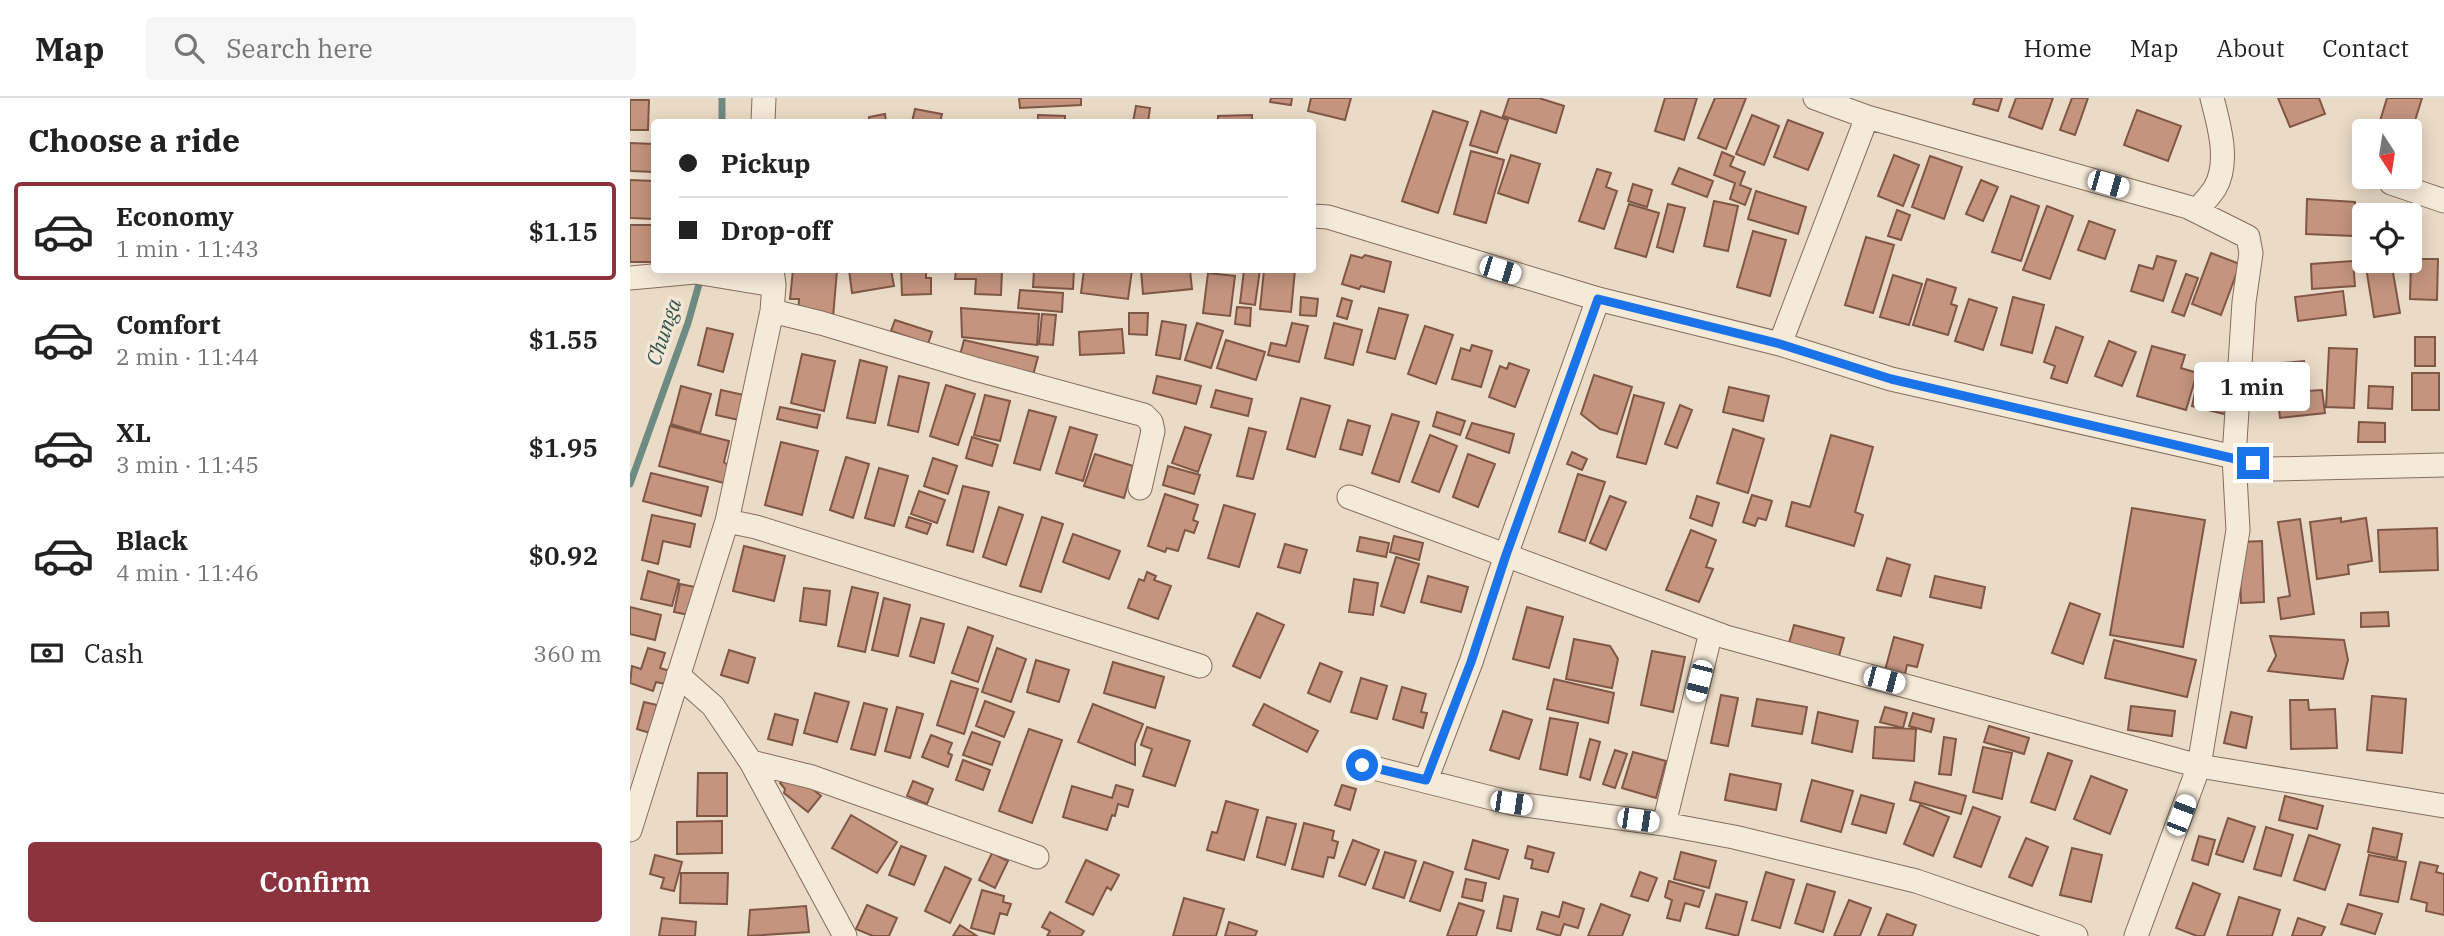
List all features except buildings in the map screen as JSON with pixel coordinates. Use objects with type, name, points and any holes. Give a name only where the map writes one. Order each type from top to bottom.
[{"type":"street","points":[[764,98],[764,119]]},
{"type":"street","points":[[1815,98],[1867,117],[2197,210],[2248,237],[2251,253],[2244,302],[2234,457],[2238,530],[2199,766],[2136,936]]},
{"type":"street","points":[[2197,210],[2216,186],[2222,162],[2221,134],[2212,98]]},
{"type":"street","points":[[1780,344],[1867,117]]},
{"type":"street","points":[[2408,189],[2444,201]]},
{"type":"street","points":[[1316,216],[1328,217],[1598,299],[1780,344],[1891,379],[2234,457],[2272,469],[2444,466]]},
{"type":"street","points":[[630,278],[706,274],[773,277],[772,311],[727,521],[630,830]]},
{"type":"street","points":[[1426,780],[1471,662],[1506,555],[1598,299]]},
{"type":"street","points":[[772,311],[1144,415],[1153,431],[1140,488]]},
{"type":"street","points":[[1349,496],[1711,632],[2199,766],[2444,806]]},
{"type":"street","points":[[727,521],[756,527],[1200,667]]},
{"type":"street","points":[[1664,824],[1711,632]]},
{"type":"street","points":[[678,675],[713,706],[751,762],[845,936]]},
{"type":"street","points":[[751,762],[813,777],[1037,857]]},
{"type":"street","points":[[1362,765],[1511,803],[1664,824],[1734,837],[1916,881],[2076,936]]},
{"type":"waterway","name":"Chunga","points":[[722,98],[722,119]]},
{"type":"waterway","name":"Chunga","points":[[630,484],[688,323],[701,277]]},
{"type":"route","points":[[1362,765],[1426,780],[1471,662],[1506,555],[1598,299],[1780,344],[1891,379],[2253,463]]}]
